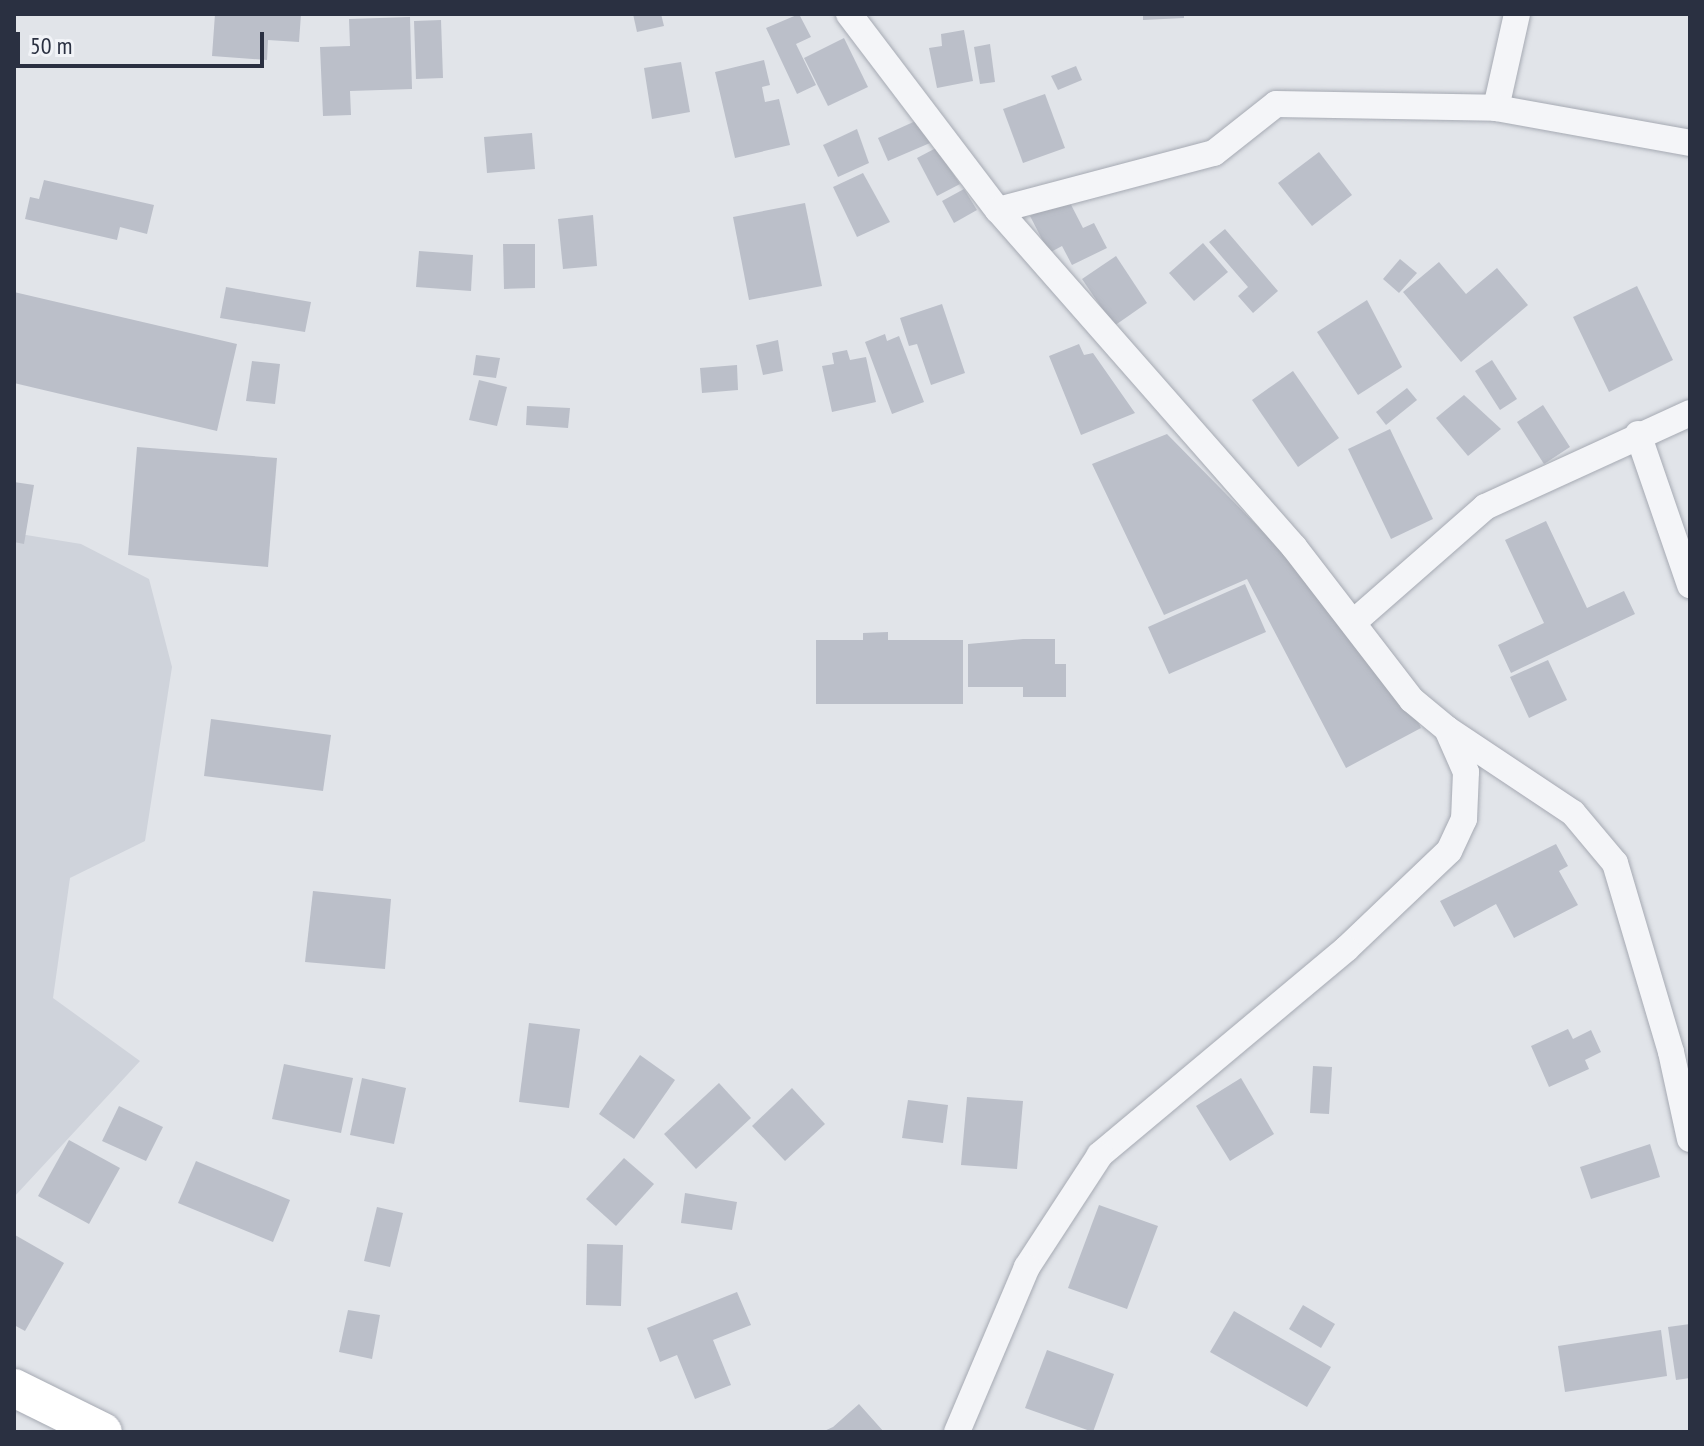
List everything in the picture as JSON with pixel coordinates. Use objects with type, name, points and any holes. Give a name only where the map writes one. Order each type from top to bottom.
[{"type":"street","points":[[849,14],[998,210],[1355,621],[1412,700],[1447,729],[1573,813],[1615,863],[1667,1038],[1690,1139]]},
{"type":"street","points":[[1496,108],[1517,14]]},
{"type":"street","points":[[998,210],[1214,153],[1276,104],[1496,108],[1690,143]]},
{"type":"street","points":[[1355,621],[1485,507],[1638,434],[1690,413]]},
{"type":"street","points":[[1638,434],[1690,585]]},
{"type":"street","points":[[957,1432],[1027,1267],[1100,1155],[1346,949],[1449,851],[1464,819],[1466,772],[1447,729]]},
{"type":"street","points":[[14,1388],[103,1432]]},
{"type":"shaded area","points":[[14,533],[81,544],[149,579],[172,667],[145,841],[70,878],[53,998],[140,1061],[14,1197]]},
{"type":"building","points":[[215,14],[301,14],[299,42],[268,40],[267,60],[212,56]]},
{"type":"building","points":[[633,14],[661,14],[664,26],[637,32]]},
{"type":"building","points":[[799,14],[811,37],[796,44],[816,85],[797,94],[766,28]]},
{"type":"building","points":[[1143,14],[1184,14],[1184,18],[1143,20]]},
{"type":"building","points":[[410,17],[412,89],[350,91],[351,115],[323,116],[320,47],[350,46],[349,19]]},
{"type":"building","points":[[441,20],[443,78],[416,79],[414,21]]},
{"type":"building","points":[[964,30],[973,81],[937,88],[929,48],[942,46],[941,34]]},
{"type":"building","points":[[844,38],[868,87],[828,106],[804,58]]},
{"type":"building","points":[[990,44],[995,82],[980,84],[974,47]]},
{"type":"building","points":[[764,60],[770,85],[762,87],[765,102],[779,99],[790,145],[735,158],[715,72]]},
{"type":"building","points":[[681,62],[690,112],[652,119],[644,68]]},
{"type":"building","points":[[1076,66],[1082,80],[1058,90],[1051,76]]},
{"type":"building","points":[[1045,94],[1065,148],[1023,163],[1003,109]]},
{"type":"building","points":[[920,119],[930,143],[888,161],[878,138]]},
{"type":"building","points":[[857,129],[869,163],[838,177],[823,145]]},
{"type":"building","points":[[532,133],[535,169],[487,173],[484,137]]},
{"type":"building","points":[[936,148],[960,184],[937,196],[917,158]]},
{"type":"building","points":[[1319,152],[1352,195],[1312,226],[1278,183]]},
{"type":"building","points":[[863,173],[890,222],[857,237],[833,187]]},
{"type":"building","points":[[44,180],[154,205],[147,234],[120,227],[117,240],[25,219],[30,197],[39,199]]},
{"type":"building","points":[[964,189],[977,210],[954,223],[942,201]]},
{"type":"building","points":[[1067,197],[1083,228],[1094,223],[1107,248],[1072,265],[1062,246],[1049,253],[1030,216]]},
{"type":"building","points":[[805,203],[822,286],[749,300],[733,217]]},
{"type":"building","points":[[593,215],[597,266],[563,269],[558,219]]},
{"type":"building","points":[[1225,229],[1278,291],[1253,313],[1238,296],[1248,287],[1209,242]]},
{"type":"building","points":[[1203,243],[1228,272],[1194,301],[1169,273]]},
{"type":"building","points":[[503,244],[535,244],[535,288],[504,289]]},
{"type":"building","points":[[419,251],[473,255],[471,291],[416,287]]},
{"type":"building","points":[[1116,256],[1147,303],[1114,326],[1082,279]]},
{"type":"building","points":[[1400,259],[1417,273],[1399,293],[1383,279]]},
{"type":"building","points":[[1439,262],[1466,294],[1497,268],[1528,305],[1461,362],[1403,292]]},
{"type":"building","points":[[1637,286],[1673,360],[1609,392],[1573,317]]},
{"type":"building","points":[[226,287],[311,302],[305,332],[220,318]]},
{"type":"building","points":[[14,292],[237,344],[217,431],[14,383]]},
{"type":"building","points":[[1367,300],[1402,367],[1358,395],[1317,332]]},
{"type":"building","points":[[942,304],[965,373],[931,385],[917,344],[909,346],[900,318]]},
{"type":"building","points":[[885,334],[887,341],[899,336],[924,402],[892,414],[865,342]]},
{"type":"building","points":[[778,340],[783,371],[763,375],[756,345]]},
{"type":"building","points":[[1079,344],[1084,355],[1093,353],[1135,413],[1081,435],[1049,356]]},
{"type":"building","points":[[847,350],[850,360],[866,357],[876,402],[832,412],[822,366],[834,364],[832,353]]},
{"type":"building","points":[[476,355],[500,358],[496,378],[473,375]]},
{"type":"building","points":[[1492,360],[1517,399],[1500,410],[1475,371]]},
{"type":"building","points":[[252,361],[280,364],[275,404],[246,401]]},
{"type":"building","points":[[737,365],[738,390],[702,393],[700,368]]},
{"type":"building","points":[[1293,371],[1339,438],[1298,467],[1252,400]]},
{"type":"building","points":[[479,380],[507,387],[497,426],[469,420]]},
{"type":"building","points":[[1407,388],[1417,400],[1386,425],[1376,412]]},
{"type":"building","points":[[1464,395],[1501,429],[1468,456],[1436,418]]},
{"type":"building","points":[[1543,405],[1570,447],[1544,464],[1517,422]]},
{"type":"building","points":[[527,406],[570,408],[568,428],[526,425]]},
{"type":"building","points":[[1390,429],[1433,519],[1391,539],[1348,449]]},
{"type":"building","points":[[1167,434],[1287,556],[1409,703],[1421,728],[1346,768],[1247,579],[1164,615],[1092,464]]},
{"type":"building","points":[[137,447],[277,458],[268,567],[128,555]]},
{"type":"building","points":[[14,482],[34,485],[24,544],[14,542]]},
{"type":"building","points":[[1546,521],[1587,608],[1624,591],[1635,614],[1511,673],[1498,645],[1544,623],[1505,540]]},
{"type":"building","points":[[1245,584],[1266,632],[1169,674],[1148,627]]},
{"type":"building","points":[[888,632],[888,640],[963,640],[963,704],[816,704],[816,640],[863,640],[863,633]]},
{"type":"building","points":[[1055,639],[1055,664],[1066,664],[1066,697],[1023,697],[1023,687],[968,687],[968,644]]},
{"type":"building","points":[[1548,660],[1567,700],[1529,718],[1510,677]]},
{"type":"building","points":[[211,719],[331,735],[323,791],[204,776]]},
{"type":"building","points":[[1556,844],[1568,866],[1559,871],[1578,905],[1514,938],[1496,904],[1454,927],[1440,901]]},
{"type":"building","points":[[313,891],[391,899],[385,969],[305,962]]},
{"type":"building","points":[[529,1023],[580,1029],[569,1108],[519,1102]]},
{"type":"building","points":[[1568,1029],[1573,1039],[1591,1030],[1601,1052],[1585,1060],[1589,1069],[1549,1087],[1531,1046]]},
{"type":"building","points":[[640,1055],[675,1080],[634,1139],[599,1114]]},
{"type":"building","points":[[284,1064],[353,1078],[341,1133],[272,1119]]},
{"type":"building","points":[[1313,1066],[1332,1067],[1329,1114],[1310,1113]]},
{"type":"building","points":[[362,1078],[406,1088],[394,1144],[350,1135]]},
{"type":"building","points":[[1241,1078],[1274,1134],[1230,1161],[1196,1106]]},
{"type":"building","points":[[719,1083],[751,1118],[696,1169],[664,1134]]},
{"type":"building","points":[[792,1088],[825,1124],[785,1161],[752,1126]]},
{"type":"building","points":[[967,1097],[1023,1101],[1017,1169],[961,1165]]},
{"type":"building","points":[[908,1100],[948,1105],[943,1143],[902,1138]]},
{"type":"building","points":[[119,1106],[163,1127],[146,1161],[102,1141]]},
{"type":"building","points":[[69,1140],[120,1168],[89,1224],[38,1196]]},
{"type":"building","points":[[1650,1144],[1660,1177],[1591,1199],[1580,1167]]},
{"type":"building","points":[[624,1158],[654,1184],[616,1226],[586,1199]]},
{"type":"building","points":[[196,1161],[290,1200],[273,1242],[178,1203]]},
{"type":"building","points":[[685,1193],[737,1202],[732,1230],[681,1223]]},
{"type":"building","points":[[1099,1205],[1158,1226],[1127,1309],[1068,1288]]},
{"type":"building","points":[[377,1207],[403,1213],[390,1267],[364,1261]]},
{"type":"building","points":[[15,1235],[64,1263],[25,1331],[14,1325]]},
{"type":"building","points":[[587,1244],[623,1245],[621,1306],[586,1305]]},
{"type":"building","points":[[737,1292],[751,1325],[713,1340],[731,1385],[695,1399],[677,1355],[660,1362],[647,1328]]},
{"type":"building","points":[[1303,1305],[1335,1324],[1321,1348],[1289,1329]]},
{"type":"building","points":[[348,1310],[380,1315],[372,1359],[339,1352]]},
{"type":"building","points":[[1234,1311],[1331,1367],[1307,1407],[1210,1352]]},
{"type":"building","points":[[1690,1324],[1690,1378],[1676,1380],[1668,1327]]},
{"type":"building","points":[[1661,1330],[1667,1376],[1565,1392],[1558,1346]]},
{"type":"building","points":[[1047,1350],[1114,1374],[1093,1432],[1025,1408]]},
{"type":"building","points":[[859,1404],[884,1432],[822,1432],[833,1427]]}]
